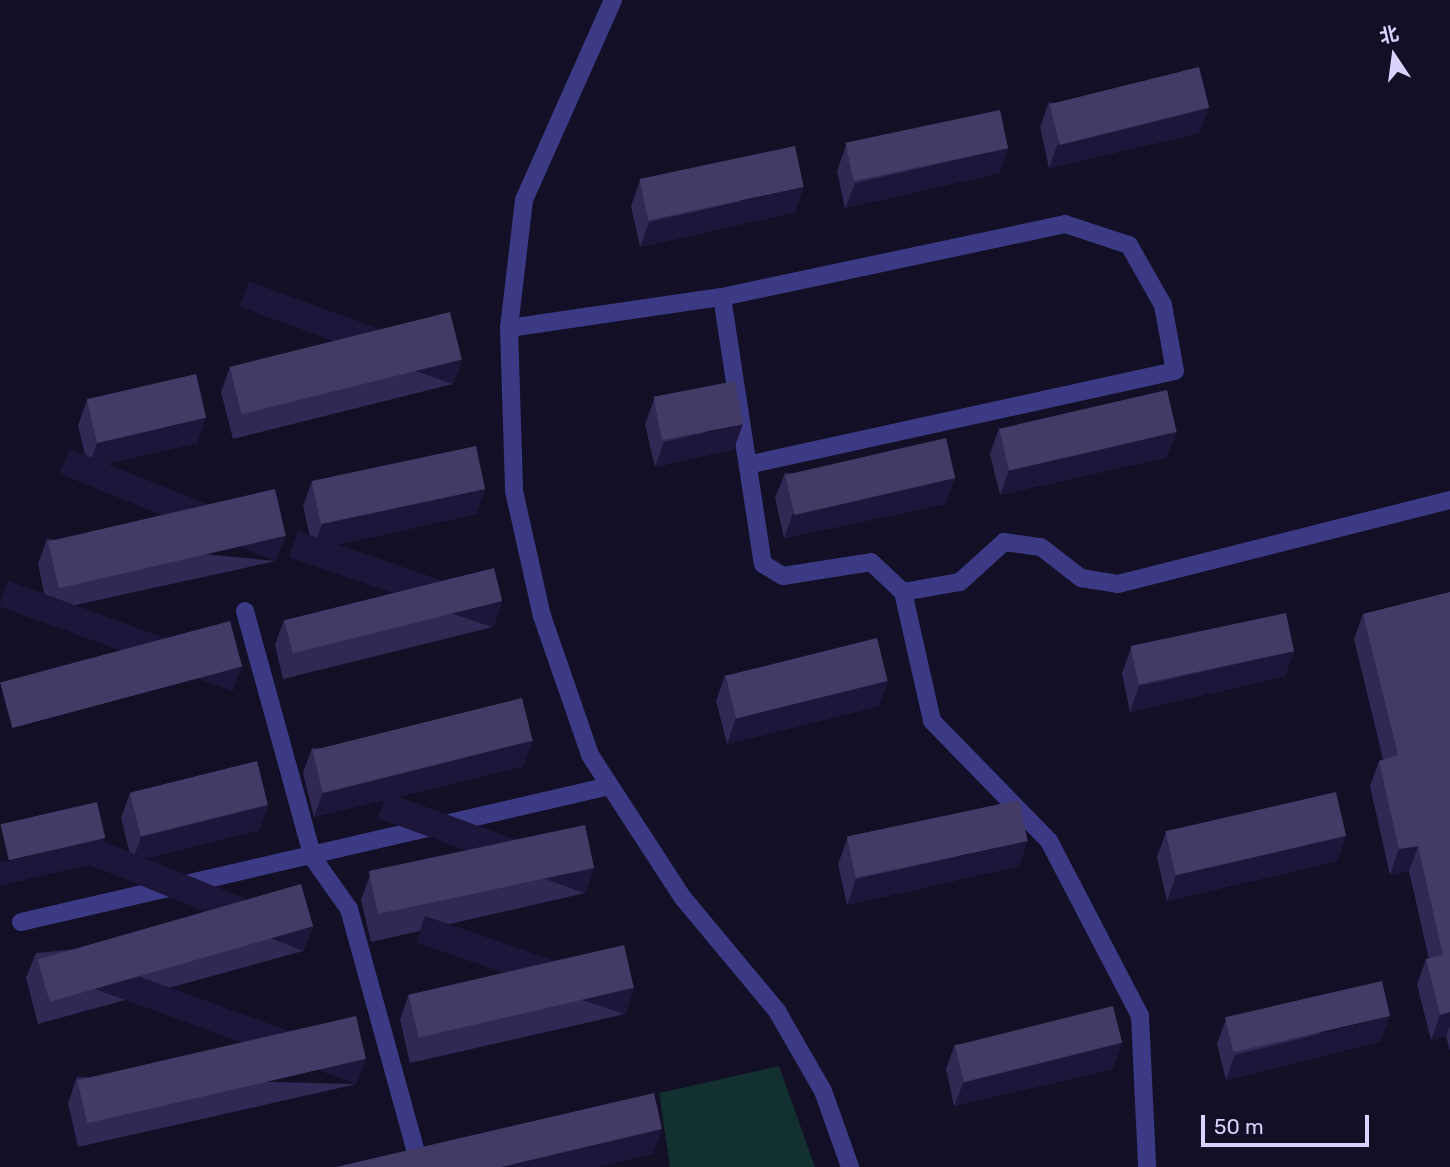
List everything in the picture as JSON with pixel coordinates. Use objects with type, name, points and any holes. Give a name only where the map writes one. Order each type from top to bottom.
[{"type":"street","points":[[613,0],[524,200],[509,328],[514,491],[542,616],[590,755],[683,898],[777,1011],[823,1091],[850,1167]]},
{"type":"street","points":[[509,328],[722,296],[1065,224],[1129,245],[1163,305],[1175,372],[748,465]]},
{"type":"street","points":[[722,296],[763,564],[783,576],[871,562],[903,592],[907,631],[932,721],[1049,841],[1140,1016],[1147,1167]]},
{"type":"street","points":[[903,592],[960,582],[1004,542],[1041,547],[1081,578],[1118,584],[1450,500]]},
{"type":"street","points":[[245,611],[313,858],[349,909],[416,1153]]},
{"type":"street","points":[[21,922],[313,858],[610,786]]},
{"type":"green space","points":[[779,1066],[815,1167],[670,1167],[659,1093]]},
{"type":"building","points":[[1199,67],[1209,108],[1060,145],[1050,104]]},
{"type":"building","points":[[1000,110],[1008,148],[854,181],[845,143]]},
{"type":"building","points":[[795,146],[804,187],[648,220],[639,179]]},
{"type":"building","points":[[450,312],[462,360],[242,414],[230,367]]},
{"type":"building","points":[[196,374],[206,418],[97,443],[87,399]]},
{"type":"building","points":[[735,381],[743,424],[662,440],[654,397]]},
{"type":"building","points":[[1167,390],[1177,432],[1009,471],[999,429]]},
{"type":"building","points":[[946,438],[955,478],[794,515],[785,475]]},
{"type":"building","points":[[476,446],[485,489],[321,524],[312,481]]},
{"type":"building","points":[[275,489],[286,536],[59,588],[48,541]]},
{"type":"building","points":[[494,568],[502,601],[293,653],[284,620]]},
{"type":"building","points":[[1450,592],[1450,1012],[1440,1015],[1426,959],[1443,955],[1418,846],[1399,849],[1379,761],[1398,755],[1363,614]]},
{"type":"building","points":[[1286,613],[1294,651],[1139,684],[1130,646]]},
{"type":"building","points":[[230,621],[242,666],[12,728],[0,683]]},
{"type":"building","points":[[877,638],[888,681],[736,718],[726,676]]},
{"type":"building","points":[[522,698],[533,741],[323,793],[312,750]]},
{"type":"building","points":[[257,761],[268,805],[141,836],[130,793]]},
{"type":"building","points":[[1336,792],[1346,836],[1176,875],[1165,831]]},
{"type":"building","points":[[1019,800],[1028,841],[856,878],[847,837]]},
{"type":"building","points":[[97,802],[105,838],[9,860],[1,824]]},
{"type":"building","points":[[585,825],[594,868],[378,914],[369,871]]},
{"type":"building","points":[[301,884],[313,926],[50,1002],[38,960]]},
{"type":"building","points":[[624,945],[634,988],[419,1038],[409,995]]},
{"type":"building","points":[[1382,981],[1390,1016],[1233,1052],[1225,1017]]},
{"type":"building","points":[[1113,1006],[1122,1043],[964,1082],[955,1045]]},
{"type":"building","points":[[356,1016],[366,1059],[87,1123],[77,1080]]},
{"type":"building","points":[[654,1093],[662,1129],[502,1167],[336,1167]]}]
